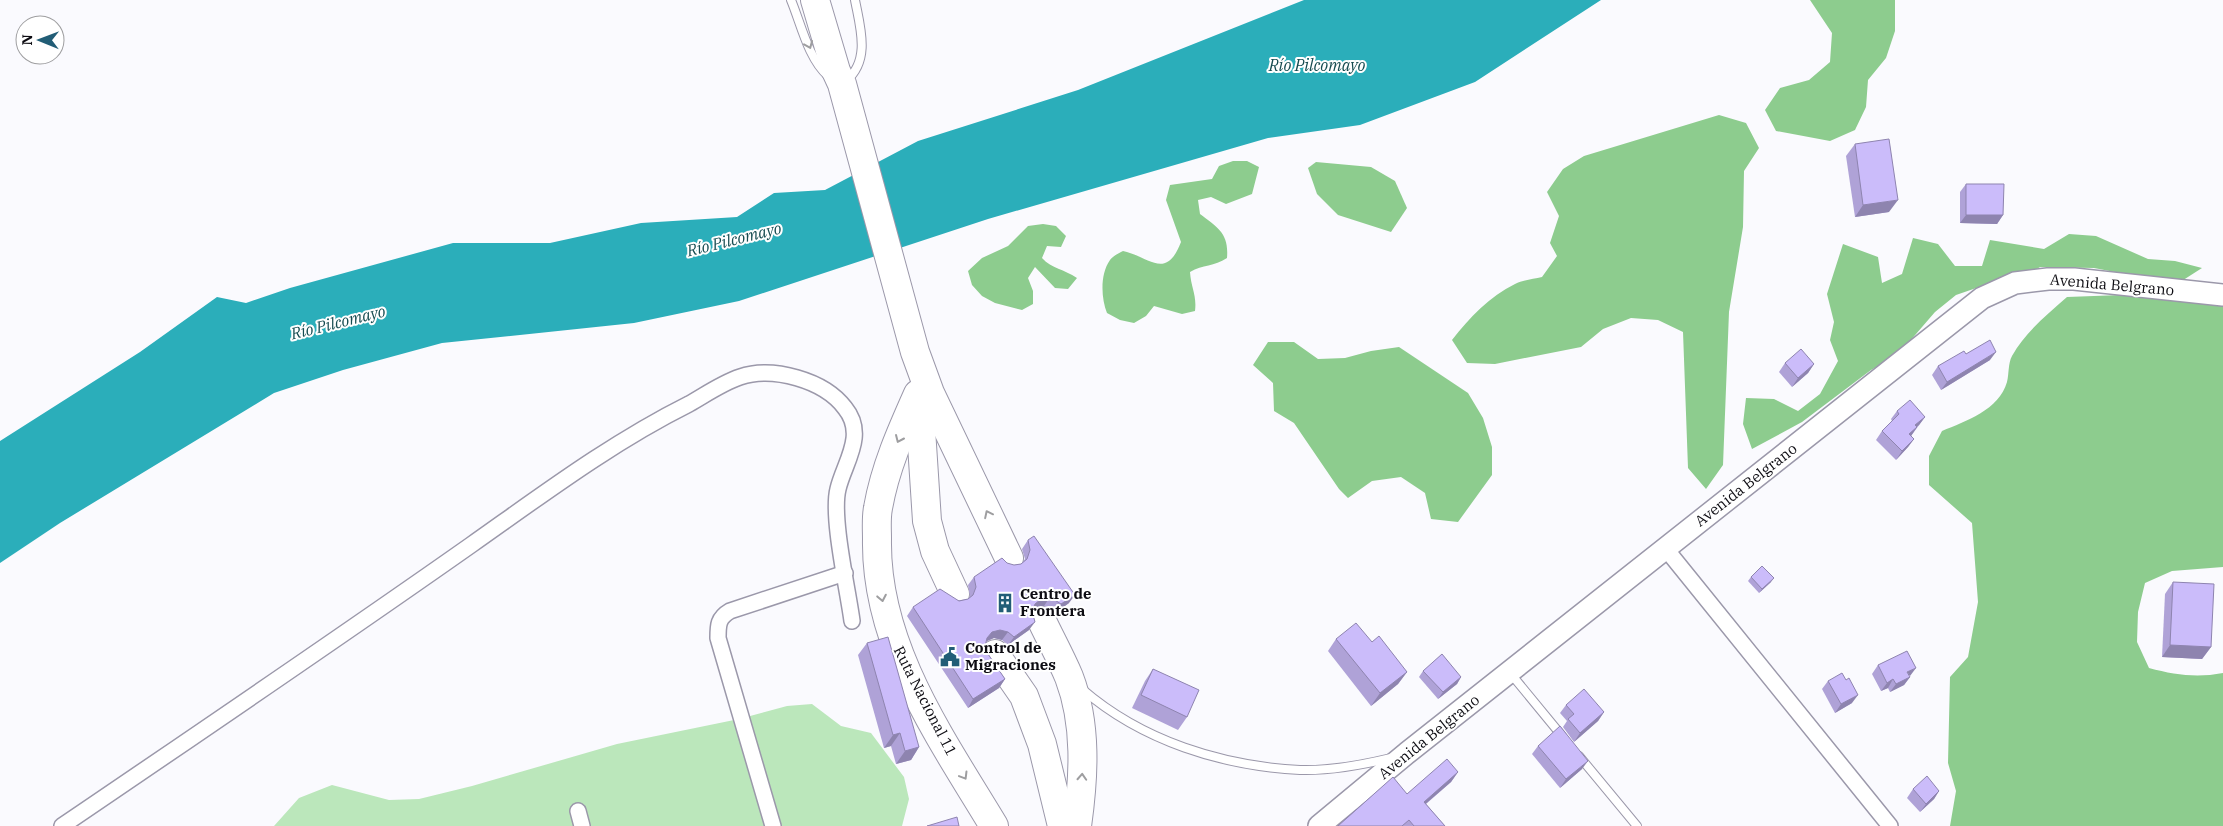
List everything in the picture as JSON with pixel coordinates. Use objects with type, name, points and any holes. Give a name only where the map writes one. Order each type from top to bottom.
[{"type":"highway","points":[[815,0],[839,77]]},
{"type":"highway","points":[[831,0],[839,77]]},
{"type":"highway","name":"Ruta Nacional 11","points":[[839,77],[902,299],[915,352],[930,393],[1009,558]]},
{"type":"highway","name":"Ruta Nacional 11","points":[[915,352],[927,521],[935,551],[956,594]]},
{"type":"highway","name":"Ruta Nacional 11","points":[[918,394],[889,461],[877,510],[876,556],[881,599],[899,658],[952,756],[994,826]]},
{"type":"highway","points":[[1042,621],[1069,678],[1082,729],[1082,772],[1077,826]]},
{"type":"highway","points":[[994,654],[1024,696],[1042,744],[1062,826]]},
{"type":"street","name":"Avenida Belgrano","points":[[1319,826],[1407,754],[1982,298],[2015,282],[2048,279],[2223,295]]},
{"type":"street","points":[[62,826],[329,644],[621,440],[742,376],[794,375],[828,392],[846,409],[853,424],[854,444],[848,466],[838,488],[836,508],[852,621]]},
{"type":"street","points":[[1666,549],[1890,826]]},
{"type":"street","points":[[772,826],[718,638],[718,624],[723,615],[730,611],[845,573]]},
{"type":"street","points":[[578,811],[582,826]]},
{"type":"lane","points":[[791,0],[810,49],[822,71],[832,81],[839,77],[852,75],[863,48],[855,0]]},
{"type":"lane","points":[[1510,673],[1567,742]]},
{"type":"lane","points":[[1069,678],[1101,706],[1135,727],[1174,744],[1243,763],[1302,770],[1361,765],[1407,754]]},
{"type":"lane","points":[[1573,749],[1637,826]]},
{"type":"green space","points":[[1810,0],[1895,0],[1895,31],[1886,58],[1868,80],[1866,107],[1855,130],[1830,141],[1776,131],[1765,110],[1780,88],[1809,80],[1830,62],[1832,33]]},
{"type":"green space","points":[[1719,115],[1746,123],[1759,148],[1744,171],[1743,227],[1729,312],[1723,465],[1706,489],[1688,468],[1683,332],[1658,320],[1631,318],[1603,329],[1581,347],[1495,364],[1467,363],[1452,340],[1489,301],[1515,284],[1542,277],[1557,256],[1550,243],[1559,216],[1547,192],[1563,169],[1584,156]]},
{"type":"green space","points":[[1233,161],[1247,161],[1259,167],[1252,194],[1226,204],[1211,197],[1198,200],[1200,214],[1217,227],[1224,237],[1227,258],[1190,272],[1195,311],[1182,314],[1154,306],[1146,316],[1134,323],[1120,320],[1107,313],[1102,286],[1104,272],[1113,257],[1123,251],[1163,264],[1169,261],[1175,254],[1181,242],[1166,200],[1170,185],[1212,179],[1219,166]]},
{"type":"green space","points":[[1316,162],[1371,167],[1395,181],[1407,208],[1391,232],[1338,215],[1317,194],[1308,168]]},
{"type":"green space","points":[[1043,224],[1056,226],[1066,236],[1061,247],[1047,246],[1042,258],[1077,278],[1068,289],[1055,288],[1035,267],[1028,278],[1033,291],[1033,304],[1022,310],[995,303],[982,296],[972,285],[968,271],[982,258],[1008,246],[1028,226]]},
{"type":"green space","points":[[2069,234],[2096,236],[2148,259],[2175,261],[2202,268],[2177,284],[2094,268],[2040,267],[2015,283],[1985,285],[1956,295],[1935,312],[1897,356],[1871,370],[1802,422],[1752,449],[1743,424],[1746,398],[1774,399],[1798,411],[1820,394],[1838,361],[1830,340],[1834,322],[1827,294],[1843,244],[1878,257],[1882,283],[1902,274],[1913,238],[1938,244],[1955,266],[1982,266],[1990,240],[2044,249]]},
{"type":"green space","points":[[2148,294],[2223,303],[2223,567],[2172,571],[2145,583],[2138,612],[2137,642],[2149,668],[2186,675],[2223,673],[2223,826],[1950,826],[1956,791],[1948,763],[1950,677],[1968,657],[1978,602],[1972,523],[1929,485],[1929,456],[1942,431],[1980,413],[1997,400],[2007,382],[2009,365],[2017,347],[2037,324],[2067,297]]},
{"type":"green space","points":[[1268,342],[1294,342],[1318,359],[1345,358],[1371,351],[1399,347],[1468,393],[1483,418],[1492,447],[1492,475],[1458,522],[1431,519],[1425,493],[1401,477],[1372,481],[1348,498],[1339,489],[1294,423],[1274,411],[1273,383],[1253,365]]},
{"type":"green space","points":[[812,704],[841,726],[871,733],[904,777],[909,799],[902,826],[274,826],[299,798],[332,785],[389,800],[419,799],[472,786],[617,744],[739,719],[787,706]]},
{"type":"water","name":"Río Pilcomayo","points":[[1304,0],[1601,0],[1475,82],[1360,125],[1268,138],[988,219],[739,301],[634,323],[442,343],[343,370],[274,393],[60,523],[0,563],[0,441],[140,352],[217,297],[246,303],[290,288],[453,243],[550,243],[641,223],[737,217],[774,193],[825,190],[918,141],[1078,90]]},
{"type":"building","points":[[1889,139],[1898,200],[1863,205],[1855,144]]},
{"type":"building","points":[[1966,184],[2004,184],[2003,215],[1966,215]]},
{"type":"building","points":[[1990,340],[1996,352],[1947,382],[1938,366],[1964,351],[1966,354]]},
{"type":"building","points":[[1801,349],[1814,364],[1798,378],[1785,363]]},
{"type":"building","points":[[1910,400],[1925,417],[1915,425],[1917,427],[1909,434],[1914,439],[1902,451],[1882,431],[1899,414],[1897,411]]},
{"type":"building","points":[[1034,536],[1075,595],[1061,604],[1050,597],[1041,599],[1035,604],[1032,611],[1035,622],[1014,637],[1008,632],[1000,630],[992,632],[987,638],[985,646],[988,654],[1005,679],[973,699],[913,607],[940,589],[959,601],[968,599],[973,595],[976,587],[974,577],[1002,558],[1007,563],[1014,565],[1021,564],[1027,559],[1030,550],[1028,540]]},
{"type":"building","points":[[1762,566],[1774,578],[1762,589],[1751,577]]},
{"type":"building","points":[[2173,582],[2214,584],[2211,647],[2170,645]]},
{"type":"building","points":[[1356,623],[1372,642],[1379,636],[1407,672],[1380,693],[1336,639]]},
{"type":"building","points":[[888,637],[919,747],[905,751],[900,733],[893,735],[867,643]]},
{"type":"building","points":[[1907,651],[1916,668],[1907,672],[1910,677],[1896,684],[1893,679],[1887,683],[1878,665]]},
{"type":"building","points":[[1442,654],[1461,677],[1443,692],[1423,671]]},
{"type":"building","points":[[1153,669],[1199,690],[1187,717],[1141,695]]},
{"type":"building","points":[[1842,673],[1846,680],[1849,678],[1858,695],[1841,704],[1828,681]]},
{"type":"building","points":[[1584,689],[1604,712],[1580,733],[1568,719],[1574,714],[1566,705]]},
{"type":"building","points":[[1560,726],[1588,761],[1566,779],[1538,746]]},
{"type":"building","points":[[1447,759],[1458,772],[1424,802],[1445,826],[1414,826],[1409,820],[1402,826],[1338,826],[1393,777],[1407,794]]},
{"type":"building","points":[[1927,776],[1939,791],[1926,804],[1913,789]]},
{"type":"building","points":[[957,817],[959,826],[927,826]]},
{"type":"place","name":"Centro de Frontera","points":[[1005,603]]},
{"type":"place","name":"Control de Migraciones","points":[[950,657]]}]
